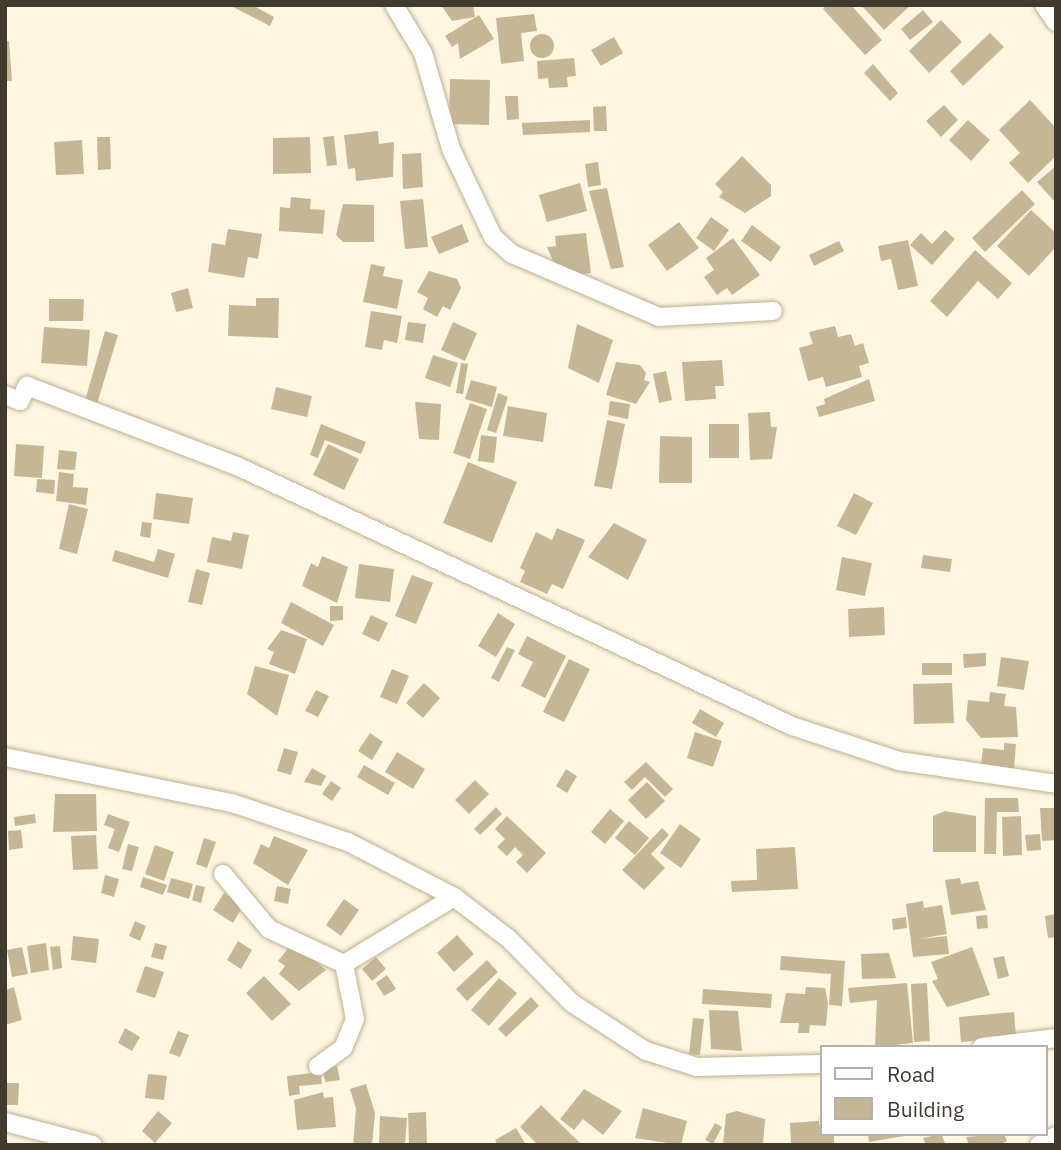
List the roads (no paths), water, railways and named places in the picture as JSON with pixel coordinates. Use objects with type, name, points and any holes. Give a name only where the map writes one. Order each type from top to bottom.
[{"type":"street","points":[[394,5],[422,53],[451,149],[493,237],[512,254],[659,317],[773,311]]},
{"type":"street","points":[[1044,5],[1056,22]]},
{"type":"street","points":[[5,395],[20,401],[27,386],[237,466],[792,726],[900,761],[1056,784]]},
{"type":"street","points":[[5,757],[232,803],[348,842],[454,897],[509,939],[572,1003],[646,1051],[697,1067],[820,1064]]},
{"type":"street","points":[[223,874],[269,929],[344,964]]},
{"type":"street","points":[[344,964],[454,897]]},
{"type":"street","points":[[318,1066],[343,1048],[355,1019],[344,964]]},
{"type":"street","points":[[998,1045],[1056,1038]]},
{"type":"street","points":[[5,1122],[93,1145]]},
{"type":"street","points":[[1039,1145],[1056,1136]]}]
